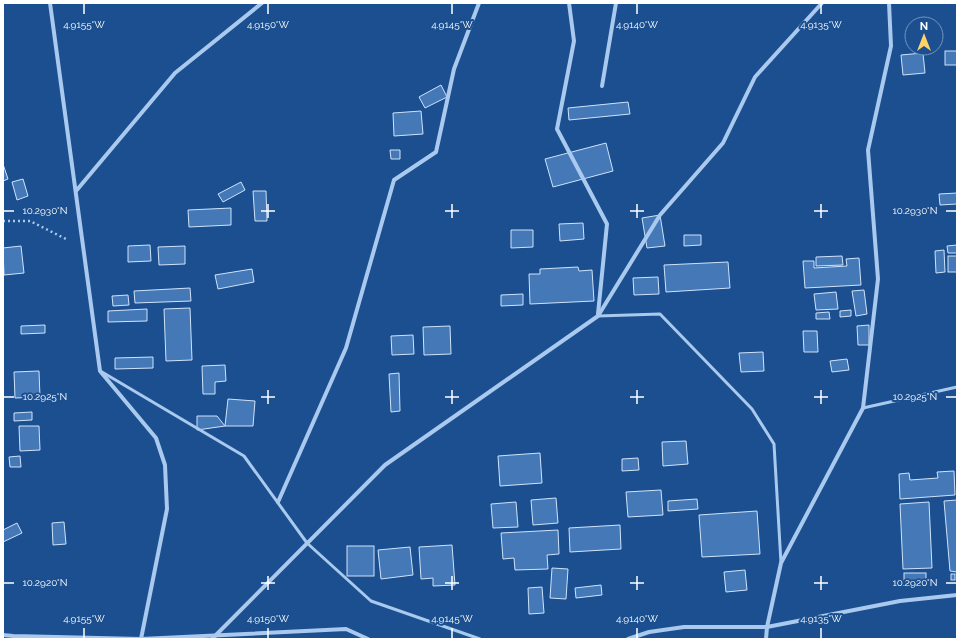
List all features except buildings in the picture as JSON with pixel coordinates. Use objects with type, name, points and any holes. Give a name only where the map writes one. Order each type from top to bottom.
[{"type":"street","points":[[76,191],[175,73],[262,3]]},
{"type":"street","points":[[278,502],[346,348],[394,180],[436,152],[454,69],[479,3]]},
{"type":"street","points":[[569,3],[574,41],[557,129],[607,224],[598,316]]},
{"type":"street","points":[[602,86],[616,3]]},
{"type":"street","points":[[214,638],[385,465],[598,316],[660,215],[722,143],[755,77],[822,3]]},
{"type":"street","points":[[766,639],[767,627],[781,563],[863,408],[878,279],[868,150],[891,46],[890,3]]},
{"type":"street","points":[[49,4],[100,371],[156,438],[165,465],[167,510],[141,639]]},
{"type":"street","points":[[628,639],[649,632],[684,627],[767,627],[900,601],[957,595]]},
{"type":"street","points":[[3,635],[141,639],[214,638],[346,629],[368,639]]},
{"type":"lane","points":[[598,316],[660,314],[752,409],[774,444],[781,563]]},
{"type":"lane","points":[[100,371],[244,456],[307,543],[371,601],[480,639]]},
{"type":"lane","points":[[863,408],[957,387]]},
{"type":"path","points":[[3,222],[30,222],[83,248]]}]
